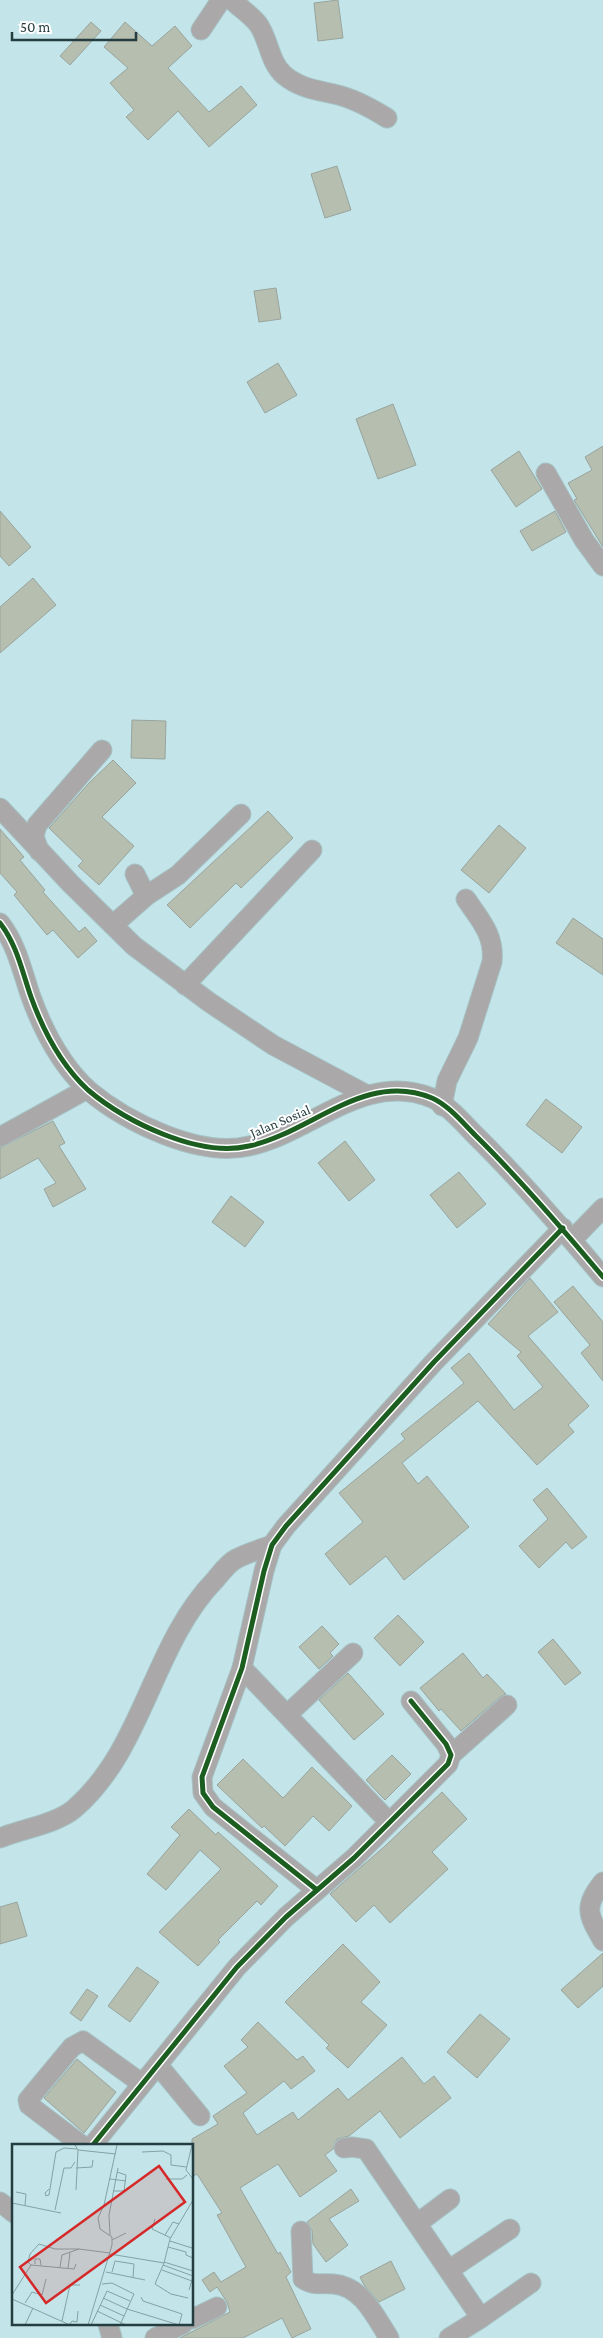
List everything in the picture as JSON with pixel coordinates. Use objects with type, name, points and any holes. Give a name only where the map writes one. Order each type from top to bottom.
[{"type":"street","points":[[201,30],[221,0]]},
{"type":"street","points":[[232,0],[258,24],[271,54],[284,74],[295,82],[318,92],[336,94],[365,105],[387,118]]},
{"type":"street","points":[[546,473],[584,540],[603,566]]},
{"type":"street","points":[[39,851],[34,836],[37,825],[102,750]]},
{"type":"street","points":[[0,808],[39,851],[134,946],[185,985],[273,1045],[367,1095]]},
{"type":"street","points":[[113,925],[146,896],[178,875],[241,814]]},
{"type":"street","points":[[185,985],[312,850]]},
{"type":"street","points":[[135,874],[146,896]]},
{"type":"street","points":[[442,1106],[447,1081],[468,1038],[492,962],[493,949],[490,935],[466,900]]},
{"type":"street","name":"Jalan Sosial","points":[[0,923],[19,956],[44,1031],[73,1073],[87,1089],[103,1102],[160,1133],[202,1146],[247,1147],[306,1124],[350,1100],[384,1090],[402,1091],[433,1098],[500,1160],[568,1234],[603,1277]]},
{"type":"street","points":[[0,1137],[87,1089]]},
{"type":"street","points":[[317,1890],[213,1807],[203,1793],[202,1777],[242,1668],[264,1571],[272,1545],[286,1526],[434,1362],[568,1234],[603,1208]]},
{"type":"street","points":[[0,1838],[43,1824],[73,1810],[102,1776],[127,1737],[182,1621],[207,1589],[235,1559],[272,1545]]},
{"type":"street","points":[[288,1714],[353,1653]]},
{"type":"street","points":[[242,1668],[288,1714],[389,1822]]},
{"type":"street","points":[[410,1701],[446,1744],[452,1755]]},
{"type":"street","points":[[94,2144],[141,2082],[158,2065],[237,1967],[286,1917],[354,1858],[434,1779],[448,1764],[452,1755],[507,1705]]},
{"type":"street","points":[[603,1882],[593,1894],[588,1908],[592,1922],[603,1940]]},
{"type":"street","points":[[80,2144],[29,2105],[28,2100],[72,2047],[83,2041],[141,2082]]},
{"type":"street","points":[[158,2065],[200,2116]]},
{"type":"street","points":[[344,2148],[366,2149],[481,2318]]},
{"type":"street","points":[[418,2223],[450,2199]]},
{"type":"street","points":[[0,2202],[12,2211]]},
{"type":"street","points":[[449,2270],[510,2229]]},
{"type":"street","points":[[301,2231],[303,2279],[315,2284],[340,2285],[354,2291],[371,2308],[389,2338]]},
{"type":"street","points":[[449,2338],[530,2284]]},
{"type":"street","points":[[194,2318],[217,2307]]},
{"type":"street","points":[[155,2338],[179,2326]]},
{"type":"building","points":[[338,0],[343,38],[318,41],[314,3]]},
{"type":"building","points":[[91,22],[101,31],[70,65],[60,56]]},
{"type":"building","points":[[125,22],[152,46],[175,26],[192,46],[168,68],[209,112],[241,86],[257,105],[209,147],[178,111],[148,140],[126,117],[134,110],[110,83],[128,68],[104,47]]},
{"type":"building","points":[[337,166],[351,210],[325,218],[311,174]]},
{"type":"building","points":[[276,288],[281,319],[259,322],[254,291]]},
{"type":"building","points":[[278,363],[297,395],[265,413],[247,382]]},
{"type":"building","points":[[393,404],[416,465],[378,479],[356,419]]},
{"type":"building","points":[[603,446],[603,547],[574,500],[577,499],[568,483],[592,470],[585,457]]},
{"type":"building","points":[[519,451],[542,489],[516,507],[491,470]]},
{"type":"building","points":[[0,511],[31,547],[9,566],[0,556]]},
{"type":"building","points":[[555,511],[566,532],[532,551],[520,531]]},
{"type":"building","points":[[33,578],[56,605],[0,653],[0,607]]},
{"type":"building","points":[[132,720],[166,721],[165,759],[131,758]]},
{"type":"building","points":[[113,760],[136,783],[102,817],[134,846],[99,885],[78,866],[83,861],[49,828],[89,783]]},
{"type":"building","points":[[268,811],[293,838],[241,888],[236,883],[190,928],[167,905]]},
{"type":"building","points":[[499,825],[526,848],[489,893],[461,870]]},
{"type":"building","points":[[0,829],[24,857],[20,860],[45,890],[43,892],[79,932],[85,927],[97,941],[78,958],[53,930],[47,935],[14,895],[17,892],[0,873]]},
{"type":"building","points":[[573,918],[603,939],[603,975],[556,943]]},
{"type":"building","points":[[546,1099],[582,1127],[562,1153],[526,1125]]},
{"type":"building","points":[[53,1121],[65,1143],[59,1146],[86,1189],[53,1207],[44,1189],[56,1183],[38,1158],[0,1179],[0,1148]]},
{"type":"building","points":[[345,1141],[375,1180],[349,1201],[318,1163]]},
{"type":"building","points":[[459,1172],[486,1204],[457,1228],[430,1195]]},
{"type":"building","points":[[231,1196],[264,1222],[245,1247],[212,1222]]},
{"type":"building","points":[[530,1278],[558,1312],[528,1336],[589,1406],[568,1425],[574,1432],[537,1465],[478,1401],[402,1463],[418,1484],[427,1476],[469,1527],[404,1580],[386,1556],[350,1585],[325,1554],[363,1522],[339,1493],[405,1439],[401,1434],[464,1383],[451,1368],[469,1353],[514,1410],[543,1387],[517,1356],[521,1352],[488,1324]]},
{"type":"building","points":[[573,1286],[603,1322],[603,1381],[581,1353],[590,1345],[554,1302]]},
{"type":"building","points":[[547,1488],[587,1537],[572,1549],[566,1542],[539,1568],[519,1546],[548,1519],[533,1500]]},
{"type":"building","points":[[398,1615],[424,1642],[400,1666],[374,1638]]},
{"type":"building","points":[[322,1626],[339,1644],[330,1653],[333,1656],[319,1669],[299,1647]]},
{"type":"building","points":[[553,1639],[581,1673],[565,1685],[538,1652]]},
{"type":"building","points":[[463,1653],[483,1678],[487,1674],[506,1694],[461,1731],[441,1709],[439,1711],[420,1688]]},
{"type":"building","points":[[348,1673],[384,1714],[354,1740],[319,1700]]},
{"type":"building","points":[[392,1755],[411,1774],[385,1800],[366,1780]]},
{"type":"building","points":[[243,1759],[283,1798],[312,1767],[352,1806],[329,1831],[313,1816],[285,1846],[264,1826],[262,1828],[217,1785]]},
{"type":"building","points":[[442,1792],[467,1819],[432,1852],[448,1869],[390,1923],[374,1905],[356,1922],[330,1894],[385,1846]]},
{"type":"building","points":[[189,1809],[216,1835],[218,1832],[278,1886],[261,1905],[257,1901],[218,1940],[220,1942],[198,1966],[159,1932],[221,1869],[200,1850],[166,1890],[147,1874],[180,1835],[171,1827]]},
{"type":"building","points":[[17,1902],[27,1936],[0,1944],[0,1907]]},
{"type":"building","points":[[343,1944],[380,1982],[361,2002],[387,2025],[348,2068],[326,2048],[329,2045],[285,2002]]},
{"type":"building","points":[[603,1953],[603,1986],[578,2008],[561,1990]]},
{"type":"building","points":[[137,1967],[159,1982],[130,2022],[108,2006]]},
{"type":"building","points":[[87,1989],[98,1996],[81,2021],[70,2013]]},
{"type":"building","points":[[480,2014],[510,2039],[477,2078],[447,2052]]},
{"type":"building","points":[[258,2022],[297,2060],[303,2056],[315,2071],[291,2089],[284,2081],[243,2113],[257,2135],[293,2112],[298,2120],[338,2088],[348,2100],[402,2057],[424,2084],[434,2076],[451,2098],[400,2138],[380,2111],[349,2136],[337,2139],[333,2149],[325,2155],[337,2171],[300,2197],[278,2164],[240,2188],[278,2254],[280,2252],[291,2272],[286,2277],[311,2329],[292,2338],[282,2318],[243,2338],[180,2338],[230,2312],[227,2302],[217,2287],[210,2292],[202,2280],[214,2272],[221,2282],[246,2267],[217,2215],[222,2213],[197,2174],[194,2176],[194,2144],[192,2144],[192,2139],[218,2124],[213,2116],[247,2093],[224,2066],[248,2047],[241,2040]]},
{"type":"building","points":[[77,2059],[116,2092],[84,2133],[44,2098]]},
{"type":"building","points":[[351,2189],[359,2201],[329,2219],[348,2245],[326,2262],[313,2244],[312,2230],[307,2222]]},
{"type":"building","points":[[391,2261],[405,2289],[379,2302],[364,2285],[360,2277]]},
{"type":"cycle path","points":[[0,923],[15,949],[31,997],[54,1047],[70,1070],[88,1090],[122,1114],[142,1125],[186,1142],[208,1147],[229,1148],[249,1146],[272,1139],[361,1097],[384,1092],[407,1091],[432,1098],[444,1105],[455,1115],[509,1169],[603,1277]]},
{"type":"cycle path","points":[[317,1890],[213,1807],[203,1793],[202,1777],[242,1668],[264,1571],[272,1545],[286,1526],[434,1362],[563,1228]]},
{"type":"cycle path","points":[[94,2144],[237,1967],[286,1917],[354,1858],[448,1764],[451,1755],[446,1744],[411,1701]]}]
